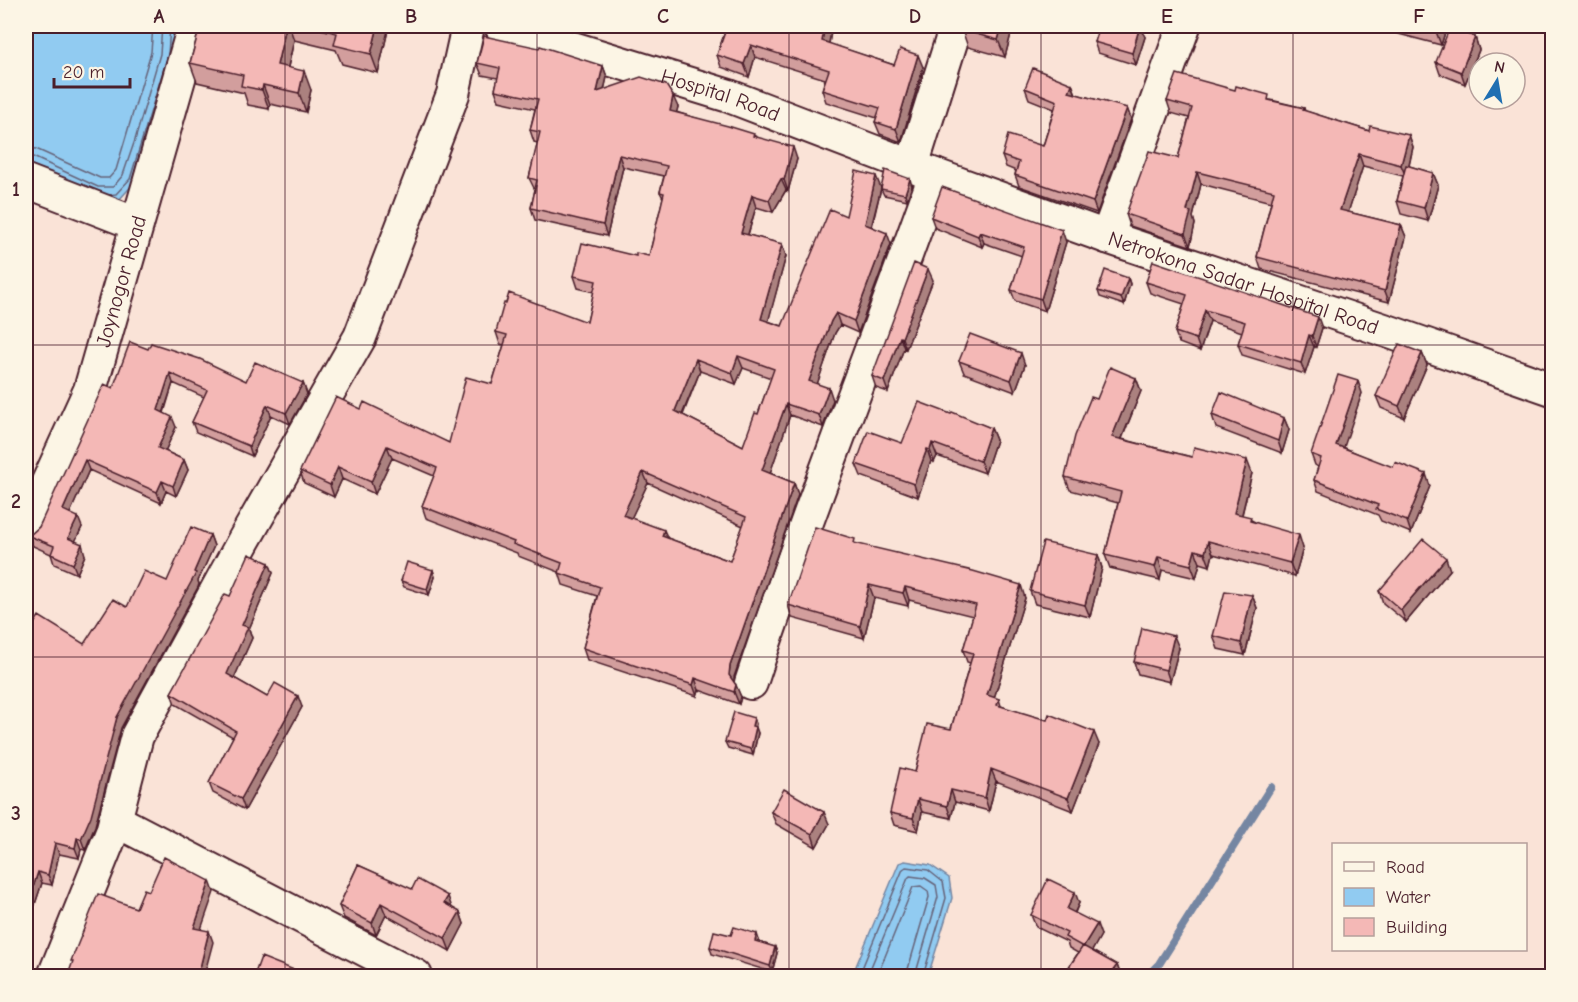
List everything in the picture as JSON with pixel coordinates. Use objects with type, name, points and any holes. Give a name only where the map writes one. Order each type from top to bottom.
[{"type":"street","name":"Joynogor Road","points":[[26,530],[90,390],[194,26]]},
{"type":"street","points":[[54,976],[116,820],[137,736],[244,540],[360,337],[453,94],[468,26]]},
{"type":"street","name":"Hospital Road","points":[[501,26],[729,96],[923,170]]},
{"type":"street","points":[[751,683],[777,603],[899,275],[956,26]]},
{"type":"street","points":[[1107,237],[1184,26]]},
{"type":"street","name":"Netrokona Sadar Hospital Road","points":[[923,170],[1107,237],[1552,389]]},
{"type":"street","points":[[26,181],[137,224]]},
{"type":"street","points":[[116,820],[416,976]]},
{"type":"water","points":[[26,26],[176,26],[174,56],[135,182],[118,201],[26,168]]},
{"type":"water","points":[[905,861],[930,865],[949,878],[952,898],[928,976],[858,976],[856,966],[899,863]]},
{"type":"building","points":[[200,26],[286,26],[277,65],[304,71],[299,93],[263,85],[262,90],[241,86],[243,75],[190,63]]},
{"type":"building","points":[[307,26],[378,26],[371,54],[334,45],[337,33]]},
{"type":"building","points":[[727,26],[825,26],[822,41],[894,65],[900,49],[918,55],[896,129],[875,122],[880,108],[822,90],[829,70],[751,45],[744,64],[717,55]]},
{"type":"building","points":[[964,26],[1002,26],[998,40],[962,30]]},
{"type":"building","points":[[1099,26],[1140,26],[1132,53],[1094,42]]},
{"type":"building","points":[[1450,27],[1475,37],[1469,51],[1467,51],[1461,72],[1436,62]]},
{"type":"building","points":[[484,36],[539,48],[540,46],[603,66],[597,92],[641,77],[666,85],[673,96],[670,111],[728,126],[754,134],[753,136],[793,147],[784,180],[781,179],[769,200],[752,195],[741,233],[782,244],[761,319],[782,326],[830,209],[846,216],[856,171],[876,176],[865,224],[887,233],[854,321],[836,313],[831,321],[809,381],[829,388],[819,415],[786,404],[762,470],[794,483],[730,666],[729,675],[736,685],[734,692],[695,678],[693,685],[583,648],[600,587],[559,573],[562,563],[422,506],[437,468],[387,446],[371,482],[338,467],[330,485],[300,471],[336,397],[361,409],[364,402],[449,443],[466,377],[492,384],[507,335],[496,332],[509,293],[587,322],[596,281],[574,276],[582,243],[636,256],[636,253],[649,256],[664,193],[660,192],[667,166],[619,155],[603,225],[531,208],[537,180],[529,178],[540,132],[530,130],[538,99],[495,90],[500,68],[477,63]],"holes":[[[738,356],[774,369],[758,414],[755,413],[743,446],[675,411],[696,359],[732,373]],[[643,472],[746,517],[730,561],[662,536],[664,530],[623,515]]]},
{"type":"building","points":[[1033,68],[1072,84],[1069,92],[1127,108],[1093,202],[1015,175],[1019,162],[1002,156],[1008,135],[1043,146],[1057,101],[1025,88]]},
{"type":"building","points":[[1177,74],[1235,90],[1236,86],[1269,95],[1268,100],[1304,108],[1303,110],[1369,131],[1370,126],[1409,135],[1401,165],[1359,154],[1340,210],[1401,225],[1385,291],[1257,257],[1274,191],[1197,172],[1187,211],[1191,212],[1185,234],[1126,214],[1149,151],[1178,158],[1192,108],[1167,101]]},
{"type":"building","points":[[1406,165],[1433,173],[1424,208],[1397,201]]},
{"type":"building","points":[[885,170],[910,179],[905,194],[881,189]]},
{"type":"building","points":[[942,187],[1062,230],[1041,299],[1011,290],[1024,247],[980,232],[978,236],[931,217]]},
{"type":"building","points":[[1153,261],[1318,317],[1312,336],[1309,335],[1301,363],[1238,344],[1245,322],[1205,310],[1196,339],[1175,332],[1187,295],[1146,282]]},
{"type":"building","points":[[914,263],[928,269],[884,381],[872,376]]},
{"type":"building","points":[[1105,270],[1128,278],[1121,298],[1098,291]]},
{"type":"building","points":[[970,334],[1021,353],[1011,380],[959,361]]},
{"type":"building","points":[[130,342],[148,349],[151,343],[200,359],[246,381],[255,362],[303,383],[286,413],[267,405],[249,446],[192,422],[207,390],[170,373],[158,410],[172,417],[158,448],[184,460],[173,486],[162,481],[157,492],[85,460],[63,510],[78,517],[68,538],[82,544],[73,564],[51,554],[54,546],[29,536],[39,527],[104,384],[113,388]]},
{"type":"building","points":[[1399,344],[1422,353],[1399,406],[1376,396]]},
{"type":"building","points":[[1110,367],[1136,378],[1112,437],[1192,457],[1194,447],[1247,460],[1234,513],[1251,517],[1250,521],[1299,535],[1290,563],[1208,541],[1205,553],[1195,550],[1191,565],[1158,557],[1155,567],[1105,555],[1121,492],[1065,477],[1075,436],[1091,397],[1097,399]]},
{"type":"building","points":[[1338,375],[1358,381],[1336,445],[1393,467],[1395,462],[1426,474],[1407,521],[1376,509],[1378,505],[1314,480],[1321,458],[1311,454]]},
{"type":"building","points":[[1221,392],[1284,418],[1278,441],[1212,415]]},
{"type":"building","points":[[919,402],[951,414],[952,412],[991,428],[980,461],[932,443],[930,450],[927,449],[914,484],[856,464],[868,431],[902,443]]},
{"type":"building","points":[[191,527],[210,535],[194,572],[196,573],[117,717],[91,816],[81,839],[77,838],[75,848],[55,843],[48,875],[38,872],[26,909],[26,726],[29,714],[26,711],[26,636],[39,616],[84,644],[113,599],[127,607],[144,571],[167,581]]},
{"type":"building","points":[[815,527],[855,539],[854,543],[973,571],[1021,585],[987,695],[999,699],[997,705],[1047,720],[1049,714],[1094,732],[1068,798],[991,769],[985,798],[951,790],[947,806],[918,799],[913,818],[890,813],[900,768],[915,772],[927,724],[951,729],[973,653],[963,650],[976,605],[905,587],[903,593],[869,585],[860,626],[788,605]]},
{"type":"building","points":[[1423,539],[1446,558],[1401,610],[1379,591]]},
{"type":"building","points":[[1043,542],[1098,555],[1085,605],[1030,591]]},
{"type":"building","points":[[249,554],[269,563],[242,625],[248,627],[227,674],[267,697],[275,683],[298,696],[241,799],[209,783],[236,731],[171,693],[225,594],[230,596]]},
{"type":"building","points":[[407,562],[433,570],[427,589],[401,581]]},
{"type":"building","points":[[1225,591],[1252,595],[1241,643],[1213,636]]},
{"type":"building","points":[[1142,628],[1174,636],[1166,670],[1134,662]]},
{"type":"building","points":[[734,712],[754,718],[752,726],[756,727],[751,749],[725,742]]},
{"type":"building","points":[[784,789],[824,812],[812,834],[771,812]]},
{"type":"building","points":[[164,857],[210,881],[194,928],[209,931],[198,976],[68,975],[73,961],[71,961],[98,894],[136,908],[144,889],[149,891]]},
{"type":"building","points":[[358,865],[412,889],[417,879],[448,896],[444,903],[460,912],[445,938],[381,903],[372,923],[339,906]]},
{"type":"building","points":[[1048,879],[1075,892],[1067,909],[1097,924],[1083,947],[1065,937],[1067,933],[1031,915]]},
{"type":"building","points":[[734,927],[757,934],[755,941],[775,947],[770,966],[710,947],[714,931],[731,935]]},
{"type":"building","points":[[1083,946],[1117,965],[1109,976],[1063,976]]},
{"type":"building","points":[[261,957],[294,970],[292,976],[254,976]]},
{"type":"waterway","points":[[1147,976],[1159,964],[1271,787]]}]
